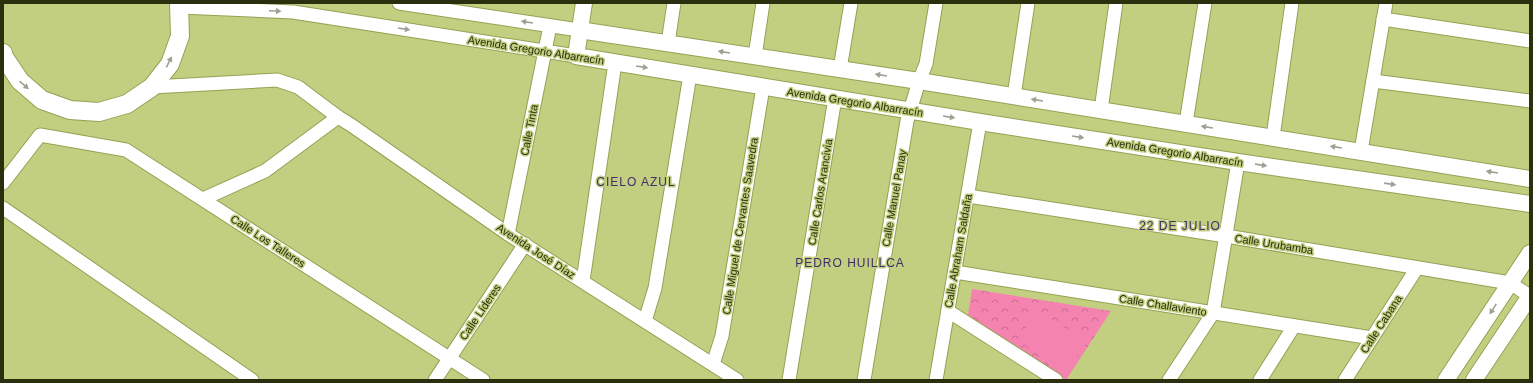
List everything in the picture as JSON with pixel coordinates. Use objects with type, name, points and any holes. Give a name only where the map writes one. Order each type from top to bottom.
[{"type":"main road","points":[[3,53],[20,81],[42,100],[70,110],[99,112],[127,104],[152,87],[170,64],[180,36],[180,5]]},
{"type":"street","points":[[399,3],[919,81],[1530,178]]},
{"type":"street","points":[[576,56],[584,3]]},
{"type":"street","points":[[668,43],[674,3]]},
{"type":"street","points":[[755,56],[763,3]]},
{"type":"street","points":[[840,69],[851,3]]},
{"type":"street","name":"Calle Manuel Panay","points":[[864,380],[907,121],[919,81],[926,64],[936,3]]},
{"type":"street","points":[[1014,96],[1028,3]]},
{"type":"street","points":[[1101,110],[1116,3]]},
{"type":"street","points":[[1186,123],[1205,3]]},
{"type":"street","points":[[1273,137],[1292,3]]},
{"type":"street","points":[[1361,151],[1386,3]]},
{"type":"street","name":"Avenida Gregorio Albarracín","points":[[180,5],[293,7],[545,51],[980,122],[1238,162],[1530,204]]},
{"type":"street","points":[[1383,19],[1530,40]]},
{"type":"street","name":"Calle Tinta","points":[[508,234],[550,26]]},
{"type":"street","points":[[583,281],[615,62]]},
{"type":"street","points":[[644,321],[655,288],[690,75]]},
{"type":"street","name":"Avenida José Díaz","points":[[152,87],[277,80],[298,87],[338,117],[508,234],[737,380]]},
{"type":"street","points":[[1373,81],[1530,100]]},
{"type":"street","name":"Calle Miguel de Cervantes Saavedra","points":[[713,364],[722,336],[763,87]]},
{"type":"street","name":"Calle Carlos Arancivia","points":[[789,380],[835,98]]},
{"type":"street","points":[[203,199],[265,171],[338,117]]},
{"type":"street","name":"Calle Abraham Saldaña","points":[[936,380],[980,122]]},
{"type":"street","name":"Calle Los Talleres","points":[[3,183],[40,135],[126,150],[483,380]]},
{"type":"street","points":[[1168,380],[1212,313],[1238,162]]},
{"type":"street","name":"Calle Urubamba","points":[[968,196],[1226,236],[1510,283],[1530,296]]},
{"type":"street","points":[[3,208],[252,380]]},
{"type":"street","name":"Calle Líderes","points":[[435,380],[525,244]]},
{"type":"street","points":[[1446,380],[1530,253]]},
{"type":"street","name":"Calle Cabana","points":[[1345,380],[1417,268]]},
{"type":"street","name":"Calle Challaviento","points":[[955,272],[1372,338]]},
{"type":"street","points":[[1474,380],[1530,296]]},
{"type":"street","points":[[948,310],[1056,380]]},
{"type":"street","points":[[1260,380],[1294,326]]},
{"type":"green space","points":[[972,289],[1111,311],[1066,380],[968,315]]},
{"type":"green space","points":[[1037,310],[1087,342],[1067,372],[1018,340]]},
{"type":"district","name":"CIELO AZUL","points":[[636,182]]},
{"type":"district","name":"22 DE JULIO","points":[[1180,226]]},
{"type":"district","name":"PEDRO HUILLCA","points":[[850,263]]}]
